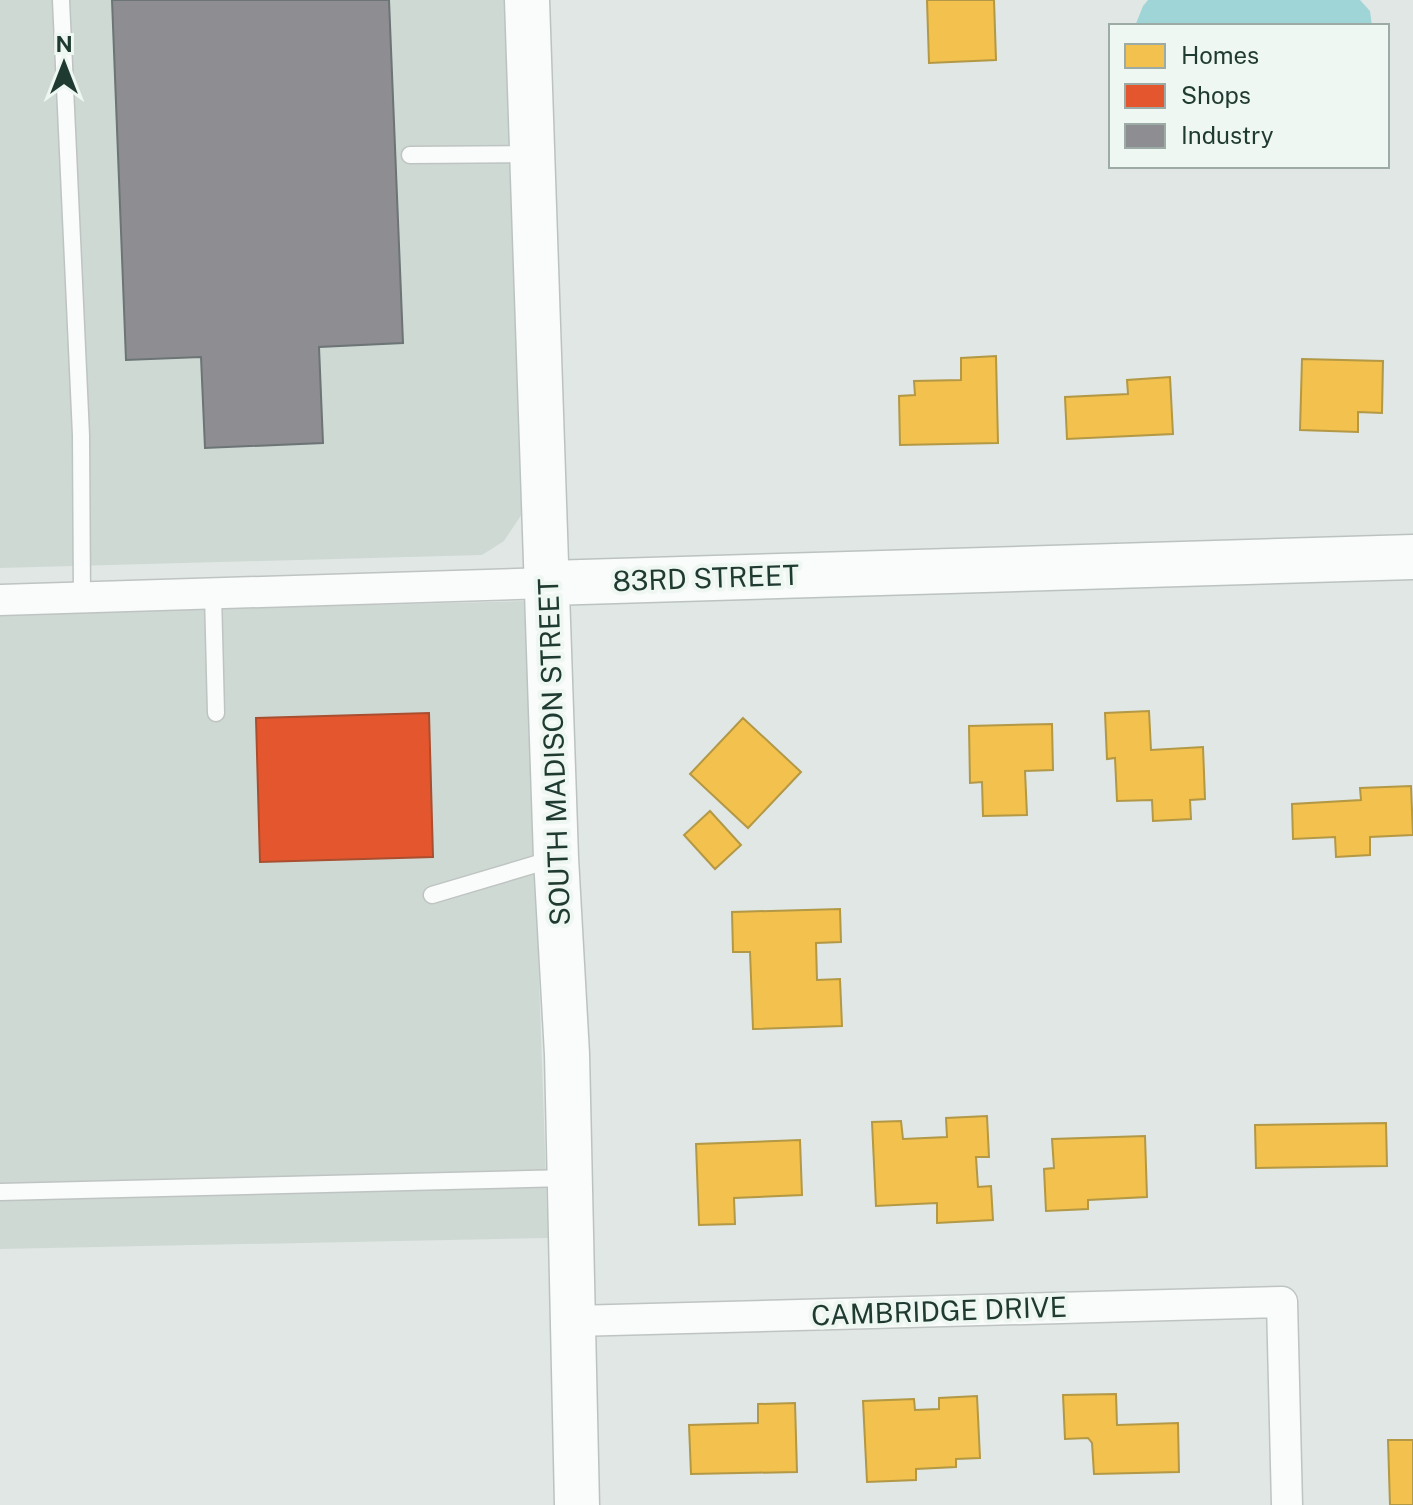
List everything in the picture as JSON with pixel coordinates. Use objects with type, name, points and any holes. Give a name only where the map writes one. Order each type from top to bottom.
[{"type":"street","name":"SOUTH MADISON STREET","points":[[527,0],[556,858],[567,1054],[577,1505]]},
{"type":"street","name":"83RD STREET","points":[[0,600],[1413,557]]},
{"type":"street","name":"CAMBRIDGE DRIVE","points":[[573,1321],[1282,1302],[1287,1505]]},
{"type":"lane","points":[[61,0],[81,435],[82,598]]},
{"type":"lane","points":[[410,155],[533,154]]},
{"type":"lane","points":[[213,594],[216,713]]},
{"type":"lane","points":[[432,895],[556,858]]},
{"type":"lane","points":[[0,1192],[570,1178]]},
{"type":"shaded area","points":[[0,0],[511,0],[522,514],[504,541],[482,555],[0,568]]},
{"type":"shaded area","points":[[526,601],[548,1238],[0,1249],[0,614]]},
{"type":"water","points":[[1148,0],[1360,0],[1370,11],[1372,24],[1136,24]]},
{"type":"building: Homes","points":[[927,0],[994,0],[996,60],[929,63]]},
{"type":"building: Homes","points":[[996,356],[998,443],[900,445],[899,396],[915,395],[914,381],[961,380],[961,358]]},
{"type":"building: Homes","points":[[1302,359],[1383,361],[1382,413],[1358,412],[1358,432],[1300,430]]},
{"type":"building: Homes","points":[[1170,377],[1173,434],[1067,439],[1065,397],[1128,394],[1127,380]]},
{"type":"building: Homes","points":[[1149,711],[1151,750],[1203,747],[1205,799],[1190,800],[1191,819],[1153,821],[1152,800],[1117,801],[1115,758],[1107,759],[1105,713]]},
{"type":"building: Homes","points":[[743,718],[801,772],[748,828],[690,774]]},
{"type":"building: Homes","points":[[1052,724],[1053,770],[1025,771],[1027,815],[983,816],[982,782],[970,783],[969,726]]},
{"type":"building: Homes","points":[[1411,786],[1413,835],[1370,837],[1370,855],[1336,857],[1335,837],[1293,839],[1292,804],[1361,800],[1360,788]]},
{"type":"building: Homes","points":[[710,811],[741,845],[715,869],[684,835]]},
{"type":"building: Homes","points":[[840,909],[841,942],[816,943],[817,980],[840,979],[842,1026],[753,1029],[750,952],[733,952],[732,912]]},
{"type":"building: Homes","points":[[987,1116],[989,1157],[976,1157],[978,1187],[991,1186],[993,1220],[937,1223],[937,1203],[876,1206],[872,1122],[901,1121],[903,1139],[947,1137],[946,1118]]},
{"type":"building: Homes","points":[[1386,1123],[1387,1166],[1256,1168],[1255,1125]]},
{"type":"building: Homes","points":[[1145,1136],[1147,1197],[1088,1200],[1088,1209],[1046,1211],[1044,1169],[1054,1168],[1052,1139]]},
{"type":"building: Homes","points":[[800,1140],[802,1195],[734,1198],[735,1224],[699,1225],[696,1144]]},
{"type":"building: Homes","points":[[1116,1394],[1117,1425],[1178,1423],[1179,1472],[1094,1474],[1092,1443],[1088,1438],[1065,1439],[1063,1395]]},
{"type":"building: Homes","points":[[977,1396],[980,1458],[956,1459],[956,1467],[916,1469],[916,1480],[867,1482],[863,1401],[914,1399],[915,1410],[939,1409],[939,1398]]},
{"type":"building: Homes","points":[[795,1403],[797,1472],[691,1474],[689,1425],[758,1423],[758,1404]]},
{"type":"building: Homes","points":[[1388,1440],[1413,1440],[1413,1505],[1390,1505]]},
{"type":"building: Shops","points":[[429,713],[433,857],[260,862],[256,718]]},
{"type":"building: Industry","points":[[112,0],[389,0],[403,343],[319,347],[323,443],[205,448],[201,357],[126,360]]}]
